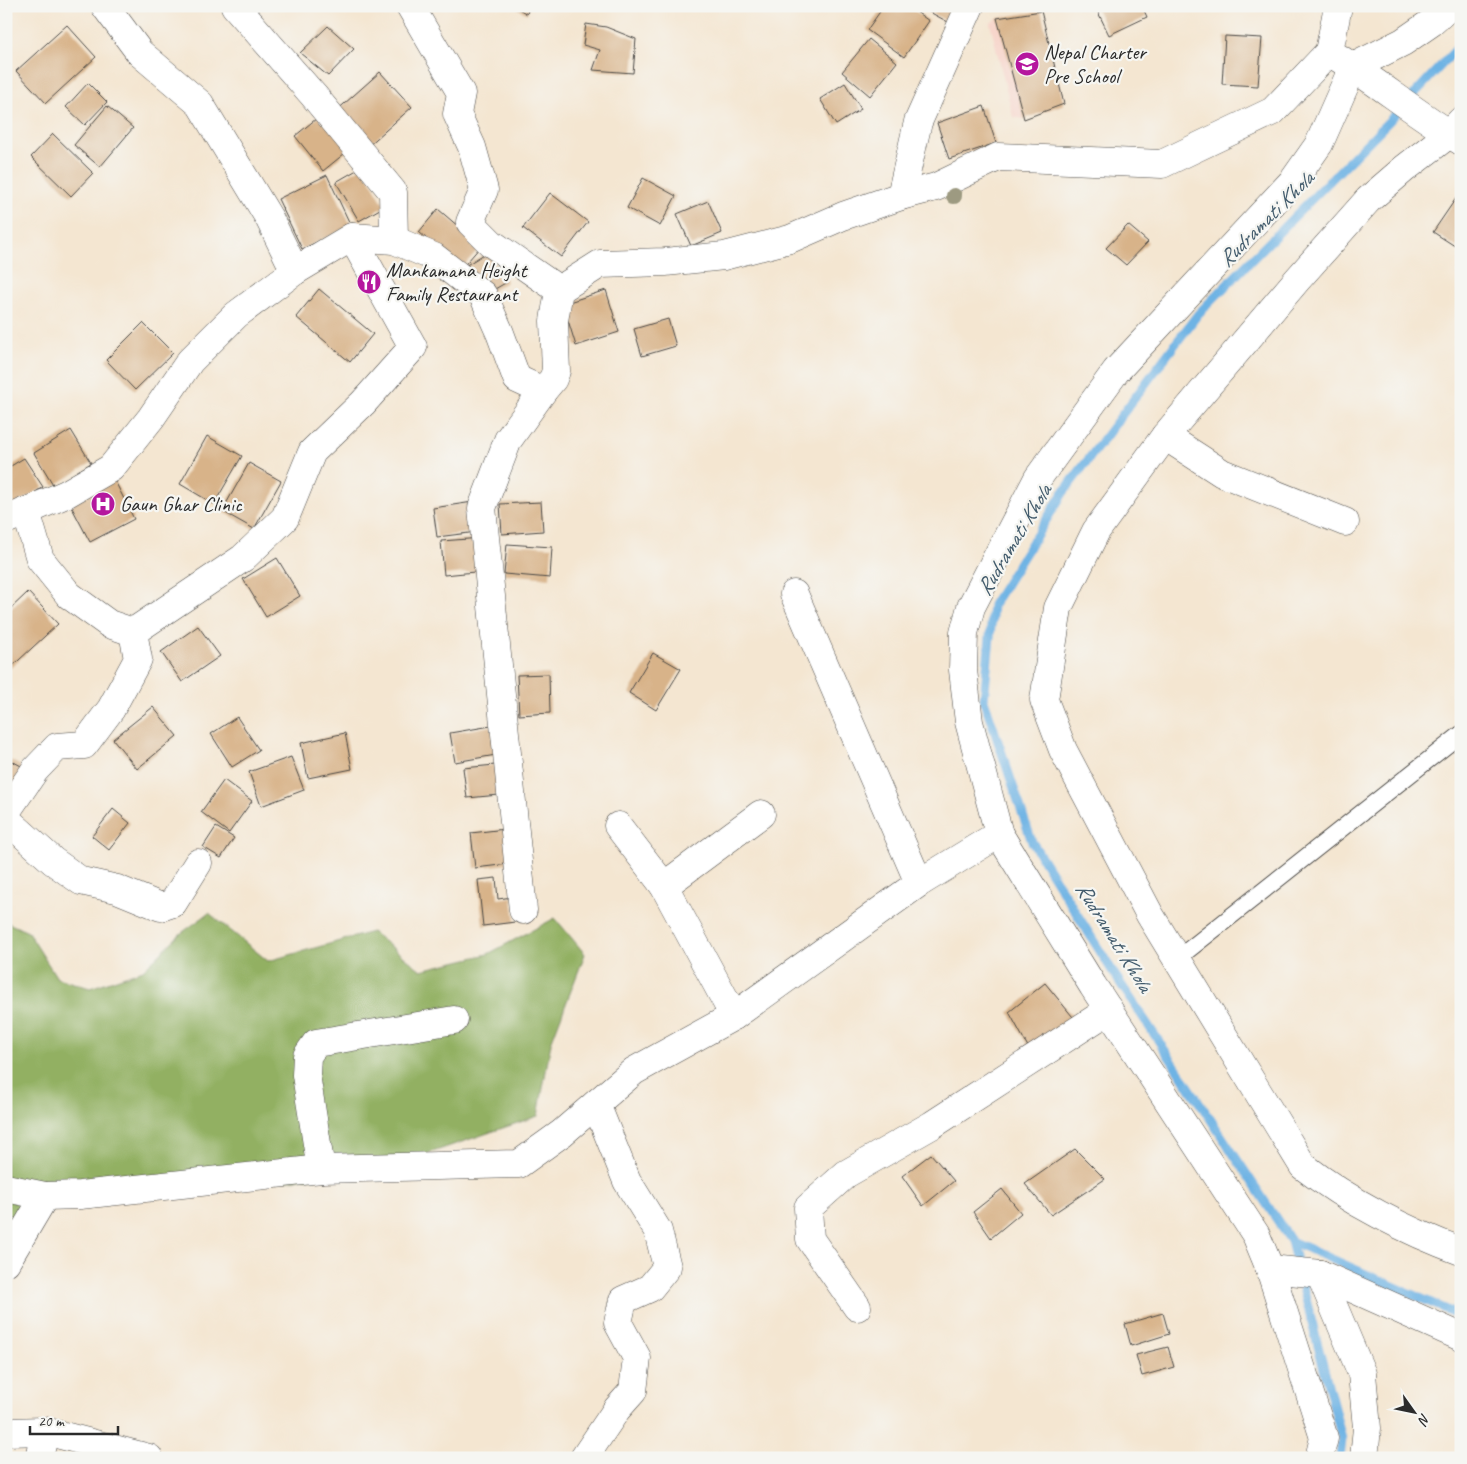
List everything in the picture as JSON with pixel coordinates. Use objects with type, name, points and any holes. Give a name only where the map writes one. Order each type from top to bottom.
[{"type":"street","points":[[105,6],[140,53],[200,104],[269,218],[295,271]]},
{"type":"street","points":[[235,6],[314,96],[393,192],[394,240]]},
{"type":"street","points":[[410,6],[461,93],[457,114],[472,147],[484,190],[470,222],[491,243],[559,290]]},
{"type":"street","points":[[901,196],[918,122],[970,6]]},
{"type":"street","points":[[523,910],[482,508],[508,440],[553,379],[556,371],[554,321],[559,290],[600,264],[665,262],[724,256],[790,239],[843,216],[901,196],[936,187],[998,157],[1162,164],[1273,111],[1328,52],[1338,6]]},
{"type":"street","points":[[1319,1458],[1324,1438],[1270,1269],[1256,1235],[1109,1010],[999,834],[969,722],[963,670],[964,633],[971,607],[1038,478],[1116,371],[1293,180],[1319,144],[1364,74],[1450,6]]},
{"type":"street","points":[[1328,52],[1449,129],[1368,200],[1297,280],[1165,436],[1096,531],[1058,608],[1044,700],[1062,750],[1150,915],[1303,1166],[1329,1186],[1426,1239],[1461,1251]]},
{"type":"street","points":[[133,632],[243,558],[285,518],[312,452],[363,403],[413,347],[352,236]]},
{"type":"street","points":[[133,632],[109,624],[69,595],[40,558],[16,515],[66,494],[111,468],[151,418],[190,361],[236,315],[295,271],[352,236],[394,240],[434,257],[483,296],[500,333],[517,379],[543,391]]},
{"type":"street","points":[[1165,436],[1222,473],[1344,522]]},
{"type":"street","points":[[794,594],[918,883]]},
{"type":"street","points":[[6,812],[35,770],[57,747],[84,745],[111,709],[138,659],[133,632]]},
{"type":"street","points":[[664,886],[761,814]]},
{"type":"street","points":[[6,819],[53,862],[80,881],[117,889],[161,907],[173,903],[198,863]]},
{"type":"street","points":[[618,826],[664,886],[734,1016]]},
{"type":"street","points":[[6,1188],[45,1196],[80,1195],[321,1169],[519,1164],[562,1132],[634,1071],[734,1016],[918,883],[999,834]]},
{"type":"street","points":[[856,1307],[810,1239],[808,1208],[846,1174],[932,1125],[1109,1010]]},
{"type":"street","points":[[321,1169],[306,1075],[307,1056],[316,1043],[454,1020]]},
{"type":"street","points":[[584,1458],[617,1409],[633,1390],[637,1358],[618,1322],[623,1300],[650,1288],[667,1267],[658,1231],[627,1180],[596,1104]]},
{"type":"street","points":[[6,1262],[45,1196]]},
{"type":"street","points":[[1270,1269],[1320,1274],[1461,1336]]},
{"type":"street","points":[[1320,1274],[1362,1374],[1367,1428],[1364,1458]]},
{"type":"street","points":[[39,1458],[45,1431]]},
{"type":"street","points":[[6,1432],[45,1431],[149,1458]]},
{"type":"lane","points":[[1178,959],[1461,734]]},
{"type":"shaded area","name":"Nepal Charter Pre School","points":[[1041,11],[1064,104],[1024,119],[1013,117],[990,23],[997,18]]},
{"type":"green space","points":[[209,913],[268,961],[372,932],[421,970],[488,954],[555,918],[585,954],[551,1043],[538,1116],[371,1173],[75,1198],[6,1224],[6,922],[28,932],[57,978],[90,988],[143,970],[180,934]]},
{"type":"building","points":[[514,6],[529,6],[527,14]]},
{"type":"building","points":[[884,6],[908,6],[929,21],[904,57],[867,30]]},
{"type":"building","points":[[925,6],[956,6],[948,22],[924,9]]},
{"type":"building","points":[[1095,6],[1142,6],[1147,17],[1109,35]]},
{"type":"building","name":"Nepal Charter Pre School","points":[[1041,11],[1064,104],[1024,119],[997,18]]},
{"type":"building","points":[[586,24],[606,27],[636,39],[633,73],[593,70],[600,50],[583,45]]},
{"type":"building","points":[[67,25],[96,57],[46,103],[16,71]]},
{"type":"building","points":[[328,26],[354,49],[328,76],[300,53]]},
{"type":"building","points":[[1225,36],[1262,38],[1258,86],[1222,84]]},
{"type":"building","points":[[869,39],[897,62],[870,96],[842,72]]},
{"type":"building","points":[[380,72],[412,107],[367,147],[335,112]]},
{"type":"building","points":[[88,83],[107,102],[85,125],[66,107]]},
{"type":"building","points":[[845,83],[861,109],[836,125],[820,99]]},
{"type":"building","points":[[107,106],[133,128],[100,167],[74,145]]},
{"type":"building","points":[[984,106],[996,143],[949,159],[937,123]]},
{"type":"building","points":[[322,114],[350,149],[323,171],[295,136]]},
{"type":"building","points":[[53,134],[93,173],[71,196],[31,157]]},
{"type":"building","points":[[362,167],[385,206],[359,221],[336,182]]},
{"type":"building","points":[[327,175],[351,226],[302,249],[278,199]]},
{"type":"building","points":[[643,178],[676,196],[660,226],[627,208]]},
{"type":"building","points":[[1461,191],[1461,250],[1433,232]]},
{"type":"building","points":[[550,193],[588,222],[561,257],[523,228]]},
{"type":"building","points":[[708,201],[722,233],[691,246],[677,214]]},
{"type":"building","points":[[438,209],[481,246],[461,269],[419,232]]},
{"type":"building","points":[[1128,225],[1148,242],[1126,265],[1106,248]]},
{"type":"building","points":[[489,251],[507,282],[483,296],[465,266]]},
{"type":"building","points":[[319,289],[373,334],[350,362],[296,317]]},
{"type":"building","points":[[606,290],[619,332],[576,346],[563,304]]},
{"type":"building","points":[[668,319],[676,346],[642,356],[634,329]]},
{"type":"building","points":[[143,323],[173,353],[135,390],[106,360]]},
{"type":"building","points":[[71,430],[91,463],[54,486],[34,453]]},
{"type":"building","points":[[207,436],[242,456],[214,504],[180,484]]},
{"type":"building","points":[[24,458],[43,487],[13,507],[6,497],[6,469]]},
{"type":"building","points":[[249,463],[281,481],[254,529],[222,511]]},
{"type":"building","points":[[115,481],[134,519],[90,542],[70,504]]},
{"type":"building","points":[[473,502],[477,532],[437,537],[433,508]]},
{"type":"building","points":[[541,502],[543,531],[502,534],[500,504]]},
{"type":"building","points":[[482,538],[485,571],[444,575],[441,541]]},
{"type":"building","points":[[507,544],[552,547],[550,578],[504,574]]},
{"type":"building","points":[[277,558],[300,596],[266,617],[243,579]]},
{"type":"building","points":[[28,592],[58,624],[6,672],[6,613]]},
{"type":"building","points":[[198,626],[220,656],[182,682],[161,652]]},
{"type":"building","points":[[653,653],[681,669],[656,710],[629,693]]},
{"type":"building","points":[[549,674],[550,713],[519,715],[517,675]]},
{"type":"building","points":[[153,707],[177,736],[137,769],[113,739]]},
{"type":"building","points":[[237,717],[259,750],[232,767],[211,734]]},
{"type":"building","points":[[491,726],[496,755],[455,762],[450,733]]},
{"type":"building","points":[[345,733],[352,769],[308,778],[301,743]]},
{"type":"building","points":[[291,757],[304,790],[261,806],[249,772]]},
{"type":"building","points":[[6,758],[27,769],[6,807]]},
{"type":"building","points":[[495,765],[499,795],[467,798],[463,768]]},
{"type":"building","points":[[224,780],[252,801],[229,833],[201,812]]},
{"type":"building","points":[[113,809],[130,823],[109,850],[92,836]]},
{"type":"building","points":[[216,827],[234,838],[221,858],[203,847]]},
{"type":"building","points":[[505,829],[509,864],[475,868],[471,833]]},
{"type":"building","points":[[496,878],[498,899],[512,897],[515,922],[483,926],[478,880]]},
{"type":"building","points":[[1045,983],[1077,1022],[1033,1056],[1009,1012]]},
{"type":"building","points":[[1075,1149],[1105,1179],[1051,1215],[1025,1184]]},
{"type":"building","points":[[931,1154],[954,1181],[923,1206],[902,1176]]},
{"type":"building","points":[[1002,1189],[1021,1213],[991,1238],[973,1212]]},
{"type":"building","points":[[1163,1313],[1169,1334],[1131,1346],[1125,1324]]},
{"type":"building","points":[[1168,1347],[1174,1367],[1142,1376],[1136,1355]]},
{"type":"waterway","name":"Rudramati Khola","points":[[1340,1458],[1342,1439],[1291,1241],[1113,972],[1032,842],[984,700],[993,605],[1063,493],[1198,314],[1390,120],[1461,44]]},
{"type":"waterway","points":[[1291,1241],[1461,1316]]},
{"type":"place","name":"Nepal Charter Pre School","points":[[1027,64]]},
{"type":"place","name":"Mankamana Height Family Restaurant","points":[[369,282]]},
{"type":"place","name":"Gaun Ghar Clinic","points":[[103,504]]}]
